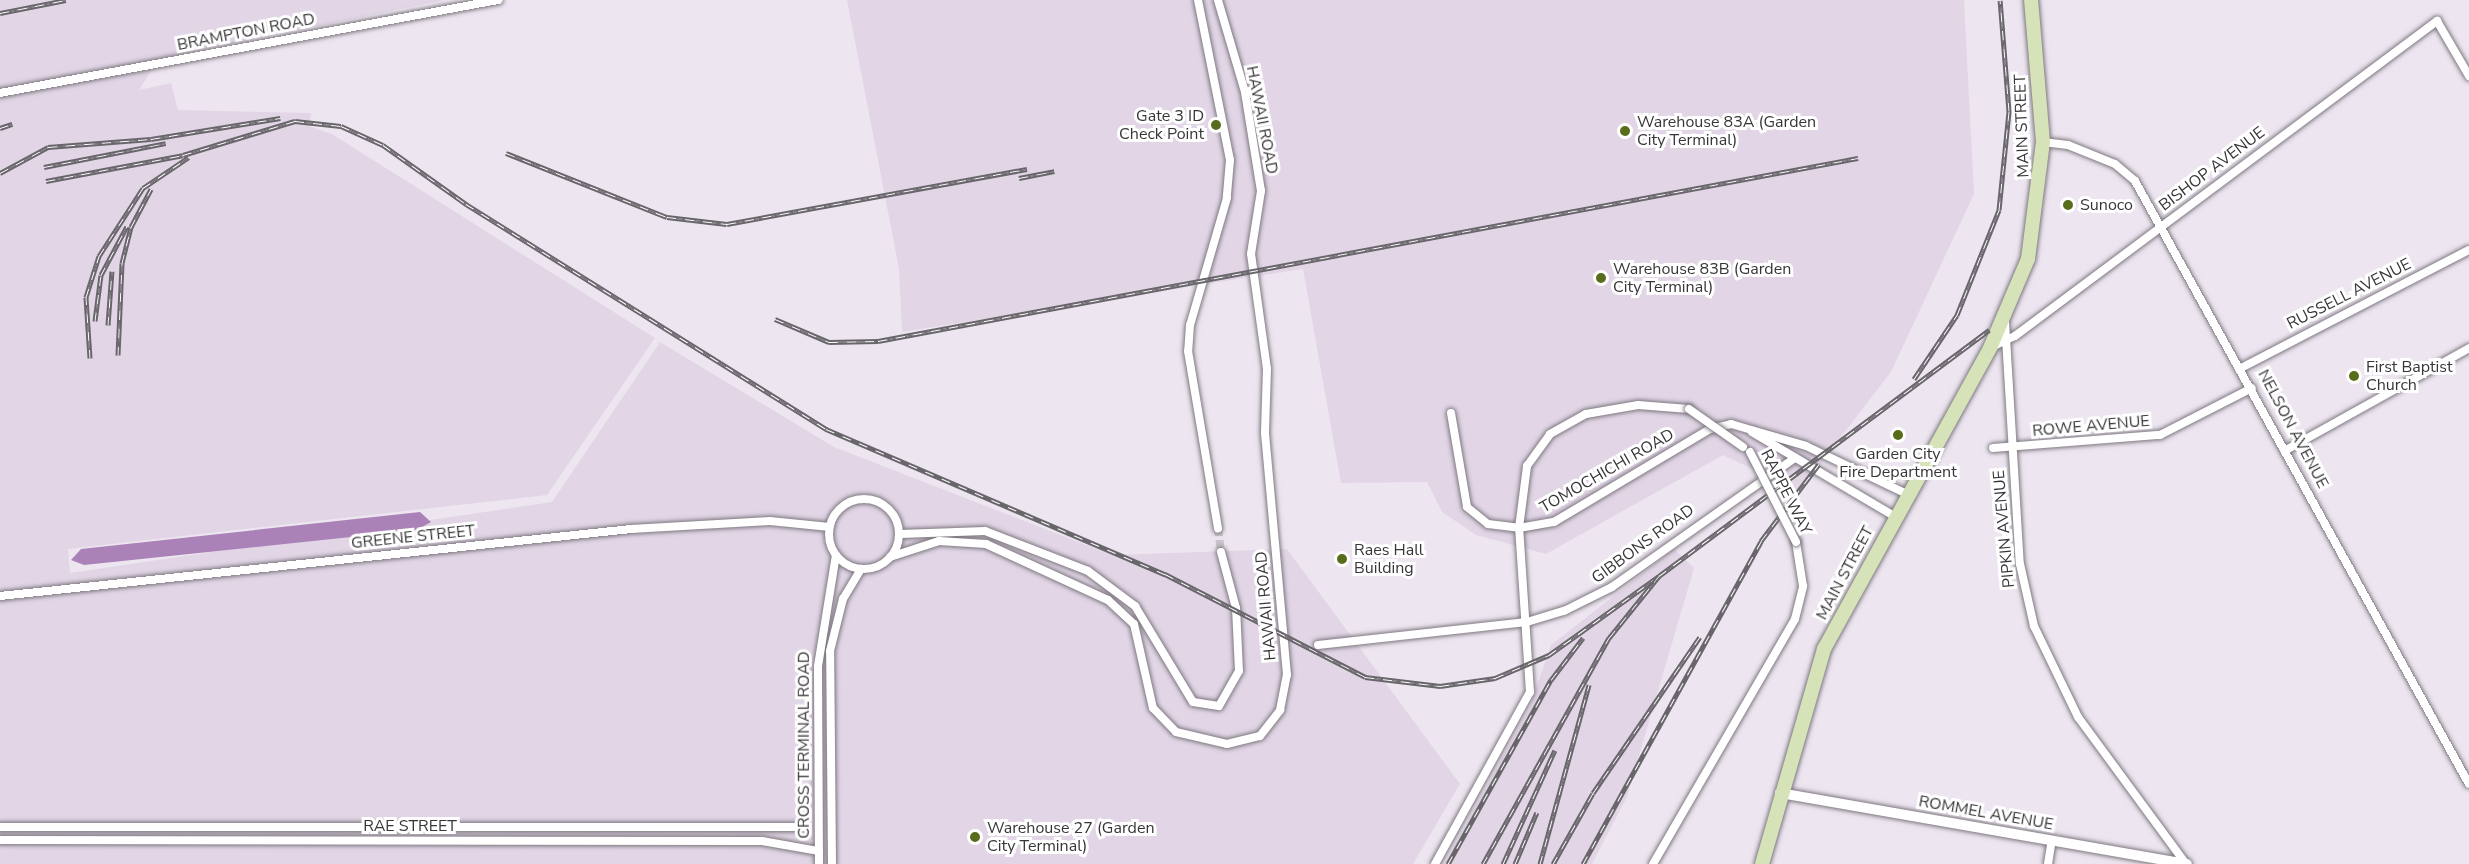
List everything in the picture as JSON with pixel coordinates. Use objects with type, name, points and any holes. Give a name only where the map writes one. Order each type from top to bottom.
[{"type":"main road","name":"MAIN STREET","points":[[1762,864],[1780,793],[1824,649],[1894,516],[1990,348],[2005,317],[2034,231],[2043,142],[2031,0]]},
{"type":"street","name":"BRAMPTON ROAD","points":[[0,93],[498,0]]},
{"type":"street","points":[[1198,0],[1230,160],[1227,198],[1190,325],[1188,351],[1218,528]]},
{"type":"street","name":"HAWAII ROAD","points":[[890,557],[939,541],[986,544],[1108,600],[1134,624],[1153,708],[1176,732],[1204,742],[1260,736],[1280,710],[1287,675],[1265,432],[1267,369],[1251,254],[1261,191],[1245,92],[1218,0]]},
{"type":"street","name":"BISHOP AVENUE","points":[[2004,340],[2437,21],[2469,76]]},
{"type":"street","name":"NELSON AVENUE","points":[[2043,142],[2068,145],[2115,164],[2135,181],[2243,367],[2252,388],[2469,784]]},
{"type":"street","name":"RUSSELL AVENUE","points":[[2243,367],[2469,249]]},
{"type":"street","name":"MAIN STREET","points":[[2004,340],[2005,317]]},
{"type":"street","points":[[1990,348],[2004,340]]},
{"type":"street","name":"PIPKIN AVENUE","points":[[2004,340],[2020,564],[2034,626],[2078,717],[2187,864]]},
{"type":"street","points":[[2286,450],[2469,348]]},
{"type":"street","name":"ROWE AVENUE","points":[[1993,448],[2160,435],[2252,388]]},
{"type":"street","name":"RAPPE WAY","points":[[1519,528],[1527,466],[1550,434],[1596,412],[1638,405],[1689,409],[1746,449],[1796,542],[1803,586],[1795,619],[1653,864]]},
{"type":"street","name":"TOMOCHICHI ROAD","points":[[1451,413],[1467,507],[1488,524],[1519,528],[1554,522],[1710,429],[1742,426]]},
{"type":"street","points":[[1742,426],[1806,446],[1907,494]]},
{"type":"street","points":[[1742,426],[1894,516]]},
{"type":"street","name":"GIBBONS ROAD","points":[[1318,645],[1527,622],[1612,588],[1795,458]]},
{"type":"street","points":[[873,500],[892,513],[900,534],[890,557],[878,567],[861,568],[836,555],[830,527],[841,508],[873,500]]},
{"type":"street","name":"GREENE STREET","points":[[0,596],[631,529],[770,521],[830,527]]},
{"type":"street","points":[[1435,864],[1526,704],[1532,670],[1519,528]]},
{"type":"street","name":"HAWAII ROAD","points":[[900,534],[984,531],[1088,571],[1135,606],[1193,702],[1219,706],[1239,671],[1236,608],[1221,552]]},
{"type":"street","name":"CROSS TERMINAL ROAD","points":[[819,864],[818,666],[836,555]]},
{"type":"street","name":"CROSS TERMINAL ROAD","points":[[832,861],[830,651],[843,599],[861,568]]},
{"type":"street","name":"ROMMEL AVENUE","points":[[1780,793],[2187,864]]},
{"type":"street","name":"RAE STREET","points":[[0,827],[804,827]]},
{"type":"street","name":"RAE STREET","points":[[0,840],[762,841],[819,851]]},
{"type":"street","points":[[2048,864],[2052,840]]},
{"type":"shaded area","points":[[0,0],[444,0],[158,59],[139,90],[171,83],[178,110],[311,113],[309,126],[332,134],[655,338],[547,495],[68,549],[70,573],[552,502],[660,342],[834,447],[1112,555],[1287,549],[1460,784],[1413,864],[0,864]]},
{"type":"shaded area","points":[[847,0],[1964,0],[1974,194],[1891,372],[1799,491],[1723,455],[1546,554],[1476,535],[1442,512],[1427,482],[1341,483],[1303,269],[902,332],[899,269]]},
{"type":"shaded area","points":[[420,512],[431,522],[417,530],[84,565],[71,560],[81,549]]},
{"type":"shaded area","points":[[1674,549],[1694,568],[1627,797],[1592,864],[1444,864],[1529,709],[1551,645]]},
{"type":"tunnel","points":[[1218,528],[1221,552]]},
{"type":"railway","points":[[0,13],[66,0]]},
{"type":"railway","points":[[1914,379],[1957,315],[1999,210],[2009,111],[2000,0]]},
{"type":"railway","points":[[0,173],[48,147],[151,139],[280,118]]},
{"type":"railway","points":[[46,181],[183,155],[295,121],[341,126],[383,145],[466,204],[826,429],[1165,574],[1365,677],[1440,686],[1495,678],[1549,655],[1659,576]]},
{"type":"railway","points":[[0,128],[12,124]]},
{"type":"railway","points":[[44,167],[166,143]]},
{"type":"railway","points":[[506,153],[667,217],[727,224],[1027,169]]},
{"type":"railway","points":[[90,358],[86,297],[99,256],[143,188],[189,157]]},
{"type":"railway","points":[[775,319],[829,342],[878,341],[1858,158]]},
{"type":"railway","points":[[1019,178],[1054,171]]},
{"type":"railway","points":[[118,355],[122,263],[131,227],[151,189]]},
{"type":"railway","points":[[95,321],[101,275],[127,226]]},
{"type":"railway","points":[[108,325],[112,271]]},
{"type":"railway","points":[[1483,864],[1609,638],[1659,576],[1989,330]]},
{"type":"railway","points":[[1583,864],[1761,541],[1819,464]]},
{"type":"railway","points":[[1553,864],[1593,793],[1700,637]]},
{"type":"railway","points":[[1448,864],[1551,680],[1583,638]]},
{"type":"railway","points":[[1540,864],[1589,685]]},
{"type":"railway","points":[[1503,864],[1555,750]]},
{"type":"railway","points":[[1515,864],[1537,812]]},
{"type":"place","name":"Gate 3 ID Check Point","points":[[1216,125]]},
{"type":"place","name":"Warehouse 83A (Garden City Terminal)","points":[[1625,131]]},
{"type":"place","name":"Sunoco","points":[[2068,205]]},
{"type":"place","name":"Warehouse 83B (Garden City Terminal)","points":[[1601,278]]},
{"type":"place","name":"First Baptist Church","points":[[2354,376]]},
{"type":"place","name":"Garden City Fire Department","points":[[1898,435]]},
{"type":"place","name":"Raes Hall Building","points":[[1342,559]]},
{"type":"place","name":"Warehouse 27 (Garden City Terminal)","points":[[975,837]]}]
